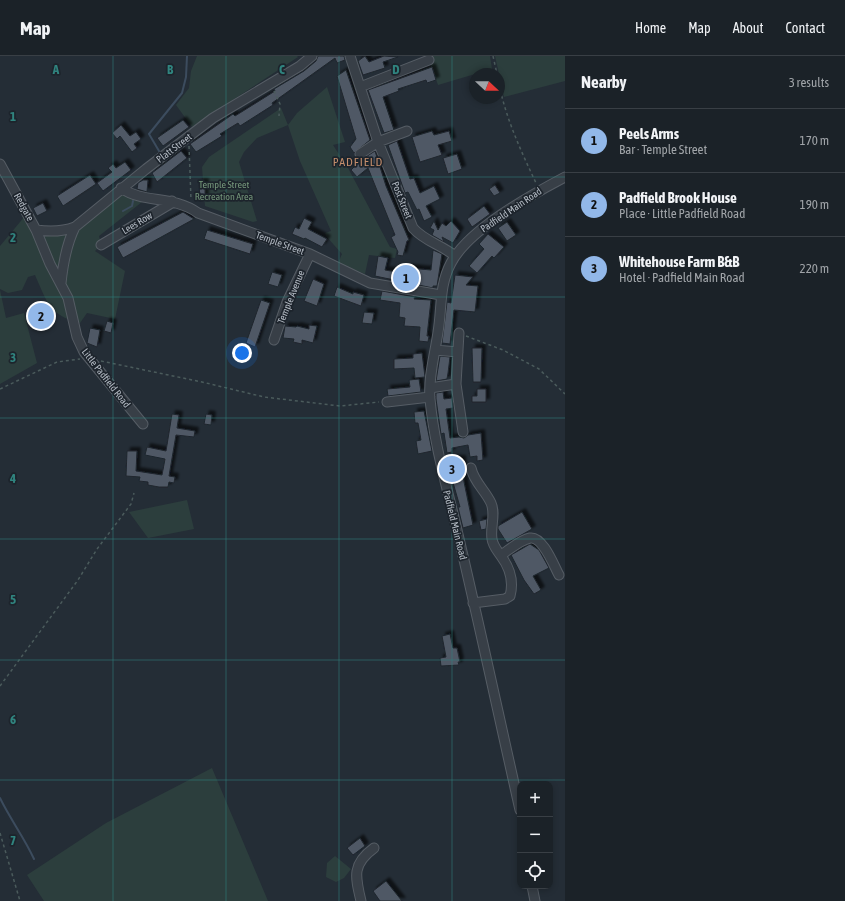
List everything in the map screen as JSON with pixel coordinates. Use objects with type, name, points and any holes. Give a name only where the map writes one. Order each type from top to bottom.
[{"type":"street","name":"Platt Street","points":[[36,230],[47,232],[75,227],[121,188],[213,118],[300,66],[312,56]]},
{"type":"street","name":"Post Street","points":[[350,56],[378,142],[413,228],[419,235],[446,248],[455,256]]},
{"type":"street","points":[[360,87],[429,60]]},
{"type":"street","points":[[360,154],[378,142],[407,131]]},
{"type":"street","name":"Redgate","points":[[0,164],[36,230]]},
{"type":"street","name":"Padfield Main Road","points":[[517,797],[444,481],[430,393],[441,295],[446,273],[455,256],[476,234],[538,191],[565,177]]},
{"type":"street","name":"Temple Street","points":[[121,188],[129,194],[172,201],[191,208],[198,213],[310,254],[370,283],[441,295]]},
{"type":"street","name":"Lees Row","points":[[101,245],[170,204],[172,201]]},
{"type":"street","name":"Little Padfield Road","points":[[61,283],[63,264],[70,237],[75,227]]},
{"type":"street","name":"Little Padfield Road","points":[[36,230],[50,264],[68,298],[78,337],[84,352],[103,373],[115,392],[143,424]]},
{"type":"street","name":"Temple Avenue","points":[[274,340],[287,302],[310,254]]},
{"type":"street","points":[[459,333],[456,384],[463,432]]},
{"type":"street","points":[[435,350],[458,352]]},
{"type":"street","points":[[387,402],[430,393],[456,384]]},
{"type":"street","points":[[471,468],[473,477],[491,503],[493,513],[493,545],[510,574],[513,586],[510,596],[505,600],[473,602]]},
{"type":"street","points":[[500,555],[529,538],[535,538],[542,543],[559,575]]},
{"type":"street","points":[[361,901],[358,888],[357,865],[363,856],[374,848]]},
{"type":"street","points":[[532,889],[534,901]]},
{"type":"path","points":[[493,56],[496,68]]},
{"type":"path","points":[[269,84],[280,104],[279,116]]},
{"type":"path","points":[[504,104],[538,191]]},
{"type":"path","points":[[186,138],[189,146],[191,208]]},
{"type":"path","points":[[459,333],[503,350],[539,369],[565,394]]},
{"type":"path","points":[[0,389],[57,362],[89,358],[202,382],[264,398],[340,406],[387,402]]},
{"type":"path","points":[[0,686],[78,580],[97,548],[131,504],[134,493]]},
{"type":"path","points":[[0,833],[20,901]]},
{"type":"green space","points":[[197,56],[298,57],[192,127],[176,105],[189,88],[191,71]]},
{"type":"green space","points":[[428,56],[490,56],[492,68],[469,68],[469,76],[438,85]]},
{"type":"green space","points":[[495,56],[565,56],[565,81],[505,97],[505,68],[498,68]]},
{"type":"green space","points":[[327,87],[345,142],[333,145],[348,168],[390,247],[397,249],[395,258],[369,255],[365,274],[338,263],[342,254],[326,236],[325,233],[331,231],[300,161],[288,125],[297,113]]},
{"type":"green space","name":"Temple Street Recreation Area","points":[[281,108],[288,125],[257,138],[244,152],[239,162],[257,221],[253,222],[205,206],[202,167],[209,157]]},
{"type":"green space","points":[[121,191],[147,198],[99,236],[101,245],[95,251],[125,271],[115,319],[87,313],[80,323],[62,316],[50,306],[46,300],[35,275],[28,277],[22,290],[8,293],[0,289],[0,246],[25,216],[32,232],[65,234]]},
{"type":"green space","points":[[0,290],[6,318],[24,313],[37,363],[0,384]]},
{"type":"green space","points":[[187,500],[194,529],[148,538],[129,512]]},
{"type":"green space","points":[[212,768],[268,901],[44,901],[27,875],[106,823]]},
{"type":"green space","points":[[335,856],[351,869],[344,878],[336,882],[326,877],[327,863]]},
{"type":"building","points":[[318,56],[344,56],[345,60],[337,63],[335,58],[272,103],[273,105],[240,126],[238,123],[220,134],[222,136],[196,152],[190,144],[233,114],[235,116],[275,91],[274,89],[304,71],[316,61]]},
{"type":"building","points":[[365,56],[369,62],[384,56],[398,57],[383,62],[385,68],[363,75],[358,61]]},
{"type":"building","points":[[432,67],[436,80],[427,83],[426,80],[398,89],[399,91],[383,97],[394,130],[384,133],[368,90]]},
{"type":"building","points":[[346,70],[370,140],[354,153],[350,147],[356,139],[337,76]]},
{"type":"building","points":[[183,120],[189,127],[163,146],[157,138]]},
{"type":"building","points":[[121,125],[130,136],[136,132],[141,139],[134,144],[137,148],[132,152],[120,136],[117,139],[112,133]]},
{"type":"building","points":[[432,131],[434,135],[449,131],[452,141],[438,145],[442,155],[420,162],[412,137]]},
{"type":"building","points":[[397,141],[410,179],[414,178],[420,193],[434,186],[440,199],[426,206],[432,217],[424,221],[419,209],[417,210],[408,192],[405,193],[388,145]]},
{"type":"building","points":[[181,151],[187,158],[157,182],[152,173]]},
{"type":"building","points":[[375,151],[386,186],[409,240],[407,241],[403,256],[397,255],[398,252],[391,237],[395,235],[368,168],[357,177],[351,170],[361,160]]},
{"type":"building","points":[[457,154],[462,169],[448,174],[443,158]]},
{"type":"building","points":[[125,162],[131,170],[103,191],[97,183],[112,172],[108,168],[113,164],[116,168]]},
{"type":"building","points":[[90,175],[96,184],[63,206],[57,196]]},
{"type":"building","points":[[143,180],[148,180],[147,192],[137,189],[138,183]]},
{"type":"building","points":[[199,182],[205,182],[205,200],[200,201]]},
{"type":"building","points":[[495,185],[500,193],[494,196],[489,189]]},
{"type":"building","points":[[43,203],[47,211],[37,216],[33,208]]},
{"type":"building","points":[[484,206],[490,214],[472,227],[467,219]]},
{"type":"building","points":[[183,212],[194,219],[123,258],[117,247]]},
{"type":"building","points":[[304,218],[312,222],[308,229],[327,239],[322,247],[305,238],[304,239],[292,234],[295,227],[299,229]]},
{"type":"building","points":[[434,221],[438,230],[442,223],[446,226],[451,221],[460,231],[453,243],[442,237],[444,242],[432,235],[434,230],[430,228]]},
{"type":"building","points":[[507,222],[516,235],[507,241],[498,228]]},
{"type":"building","points":[[207,230],[253,244],[250,254],[204,239]]},
{"type":"building","points":[[488,234],[504,247],[494,258],[492,256],[477,273],[469,266],[484,249],[479,244]]},
{"type":"building","points":[[433,250],[442,254],[437,286],[433,286],[433,288],[375,276],[378,256],[388,258],[385,270],[408,274],[409,268],[431,270]]},
{"type":"building","points":[[272,272],[282,275],[278,287],[268,284]]},
{"type":"building","points":[[455,275],[473,277],[466,285],[478,286],[475,312],[454,310],[450,344],[442,343],[447,302],[451,303]]},
{"type":"building","points":[[313,279],[324,284],[317,306],[304,301]]},
{"type":"building","points":[[337,287],[353,294],[353,292],[364,295],[361,306],[334,296]]},
{"type":"building","points":[[382,291],[415,297],[414,299],[431,300],[427,336],[429,336],[428,342],[419,341],[420,327],[404,326],[405,318],[399,317],[400,303],[380,300]]},
{"type":"building","points":[[261,300],[270,303],[255,347],[246,343]]},
{"type":"building","points":[[47,308],[49,320],[36,323],[33,311]]},
{"type":"building","points":[[364,312],[374,313],[372,324],[362,323]]},
{"type":"building","points":[[107,321],[113,323],[111,333],[104,331]]},
{"type":"building","points":[[309,325],[317,326],[313,343],[302,340],[302,344],[293,342],[294,339],[283,338],[285,326],[297,326],[309,329]]},
{"type":"building","points":[[90,328],[100,330],[97,347],[87,343]]},
{"type":"building","points":[[472,348],[482,348],[481,382],[473,382]]},
{"type":"building","points":[[422,353],[425,377],[415,378],[414,368],[394,369],[394,359],[413,358],[413,354]]},
{"type":"building","points":[[440,356],[450,357],[448,373],[447,379],[436,381]]},
{"type":"building","points":[[419,379],[421,392],[388,396],[387,389],[410,387],[409,380]]},
{"type":"building","points":[[477,389],[486,389],[486,402],[472,402],[472,396],[477,396]]},
{"type":"building","points":[[443,392],[444,399],[452,398],[453,408],[446,409],[450,438],[464,438],[468,435],[481,433],[483,460],[477,461],[477,456],[470,457],[468,445],[452,448],[452,452],[447,453],[444,433],[441,434],[436,399],[436,393]]},
{"type":"building","points":[[424,411],[432,451],[418,454],[416,441],[421,440],[418,423],[415,423],[414,412]]},
{"type":"building","points":[[172,414],[179,415],[177,428],[195,431],[194,437],[176,435],[169,476],[175,477],[174,483],[169,482],[168,487],[159,487],[148,485],[148,482],[139,481],[140,477],[126,476],[127,451],[137,451],[136,471],[162,475],[165,459],[145,455],[147,447],[166,451]]},
{"type":"building","points":[[206,414],[212,415],[211,425],[204,424]]},
{"type":"building","points":[[451,459],[462,459],[464,482],[473,525],[463,528],[458,507],[460,507],[452,479]]},
{"type":"building","points":[[522,512],[532,529],[507,543],[498,529],[498,526]]},
{"type":"building","points":[[487,519],[486,529],[481,530],[479,521]]},
{"type":"building","points":[[530,544],[539,550],[549,568],[533,576],[541,590],[534,594],[524,580],[511,555]]},
{"type":"building","points":[[450,634],[453,648],[457,648],[460,662],[458,662],[459,665],[441,666],[440,658],[446,657],[442,636]]},
{"type":"building","points":[[360,838],[365,846],[353,855],[347,848]]},
{"type":"building","points":[[386,881],[402,901],[380,901],[373,891]]},
{"type":"waterway","points":[[159,151],[149,134],[182,93],[186,77],[187,56]]},
{"type":"waterway","points":[[123,211],[132,206],[133,201]]},
{"type":"waterway","points":[[0,798],[34,859]]},
{"type":"place","name":"Peels Arms","points":[[406,278]]},
{"type":"place","name":"Padfield Brook House","points":[[41,316]]},
{"type":"place","name":"Whitehouse Farm B&B","points":[[452,469]]},
{"type":"district","name":"PADFIELD","points":[[358,162]]}]
